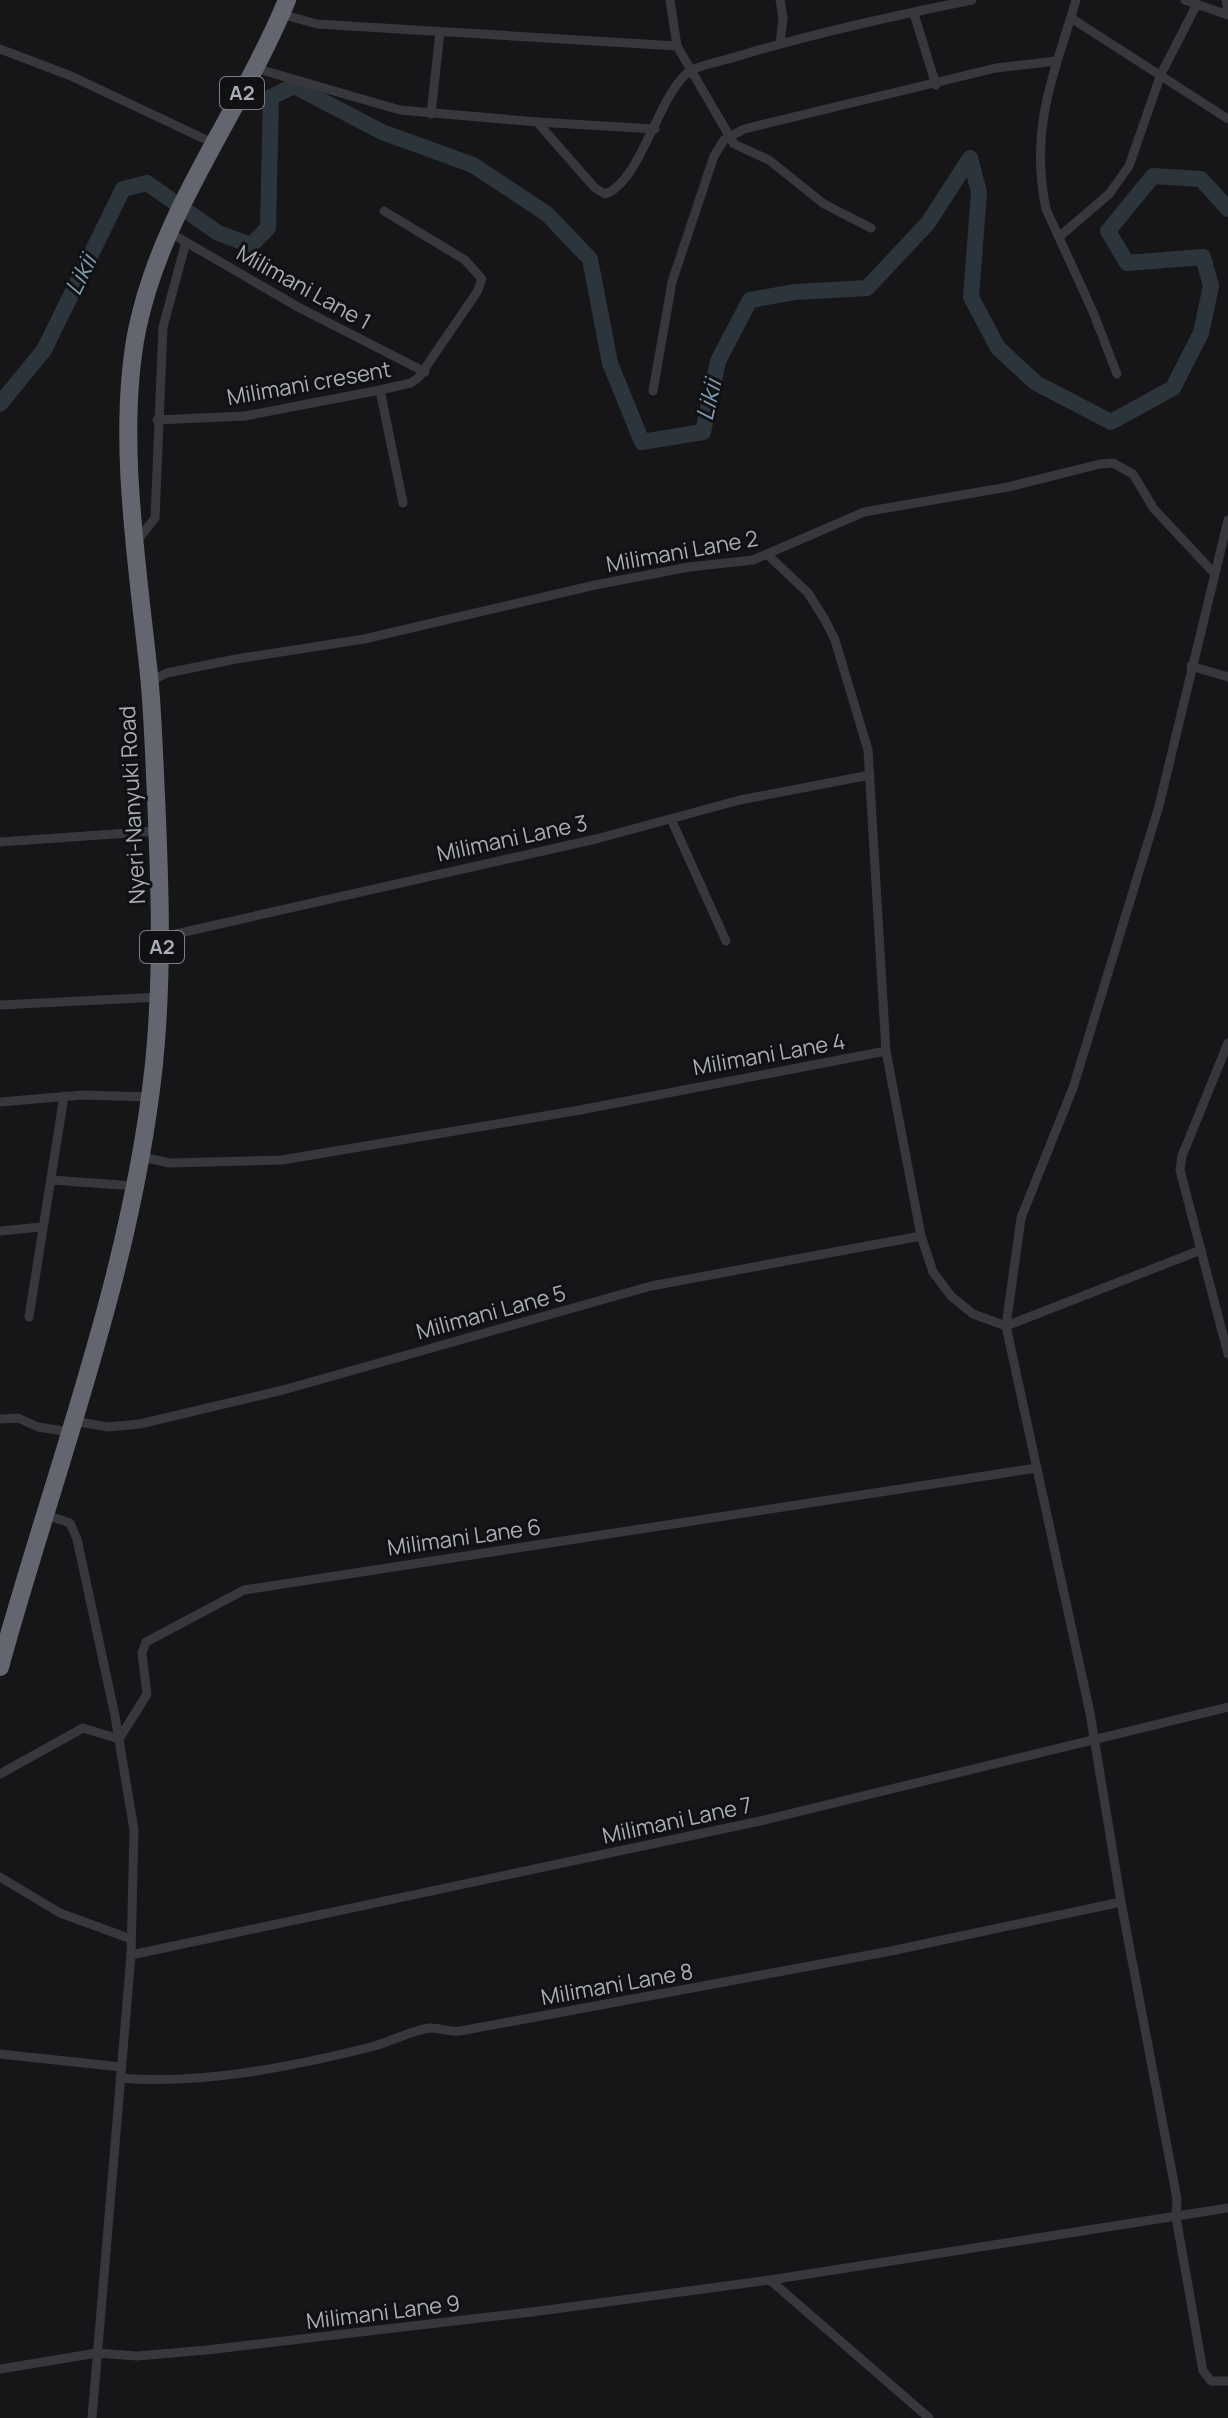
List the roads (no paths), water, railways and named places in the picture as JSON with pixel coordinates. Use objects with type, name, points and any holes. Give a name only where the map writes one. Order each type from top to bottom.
[{"type":"highway","name":"A2","points":[[171,223],[255,68],[284,7]]},
{"type":"highway","name":"Nyeri-Nanyuki Road","points":[[0,1667],[6,1625],[46,1515],[106,1313],[142,1157],[160,997],[162,937],[150,681],[129,441],[131,377],[147,287],[171,223]]},
{"type":"street","points":[[670,0],[677,46],[734,144],[778,166],[824,204],[871,228]]},
{"type":"street","points":[[780,0],[783,14],[780,44]]},
{"type":"street","points":[[1076,0],[1041,116],[1044,200],[1117,374]]},
{"type":"street","points":[[1185,0],[1228,14],[1226,0]]},
{"type":"street","points":[[537,122],[595,188],[605,194],[616,186],[655,129],[667,100],[691,71],[780,44],[965,1]]},
{"type":"street","points":[[1059,237],[1121,179],[1129,166],[1161,74],[1196,6]]},
{"type":"street","points":[[284,7],[308,23],[677,46]]},
{"type":"street","points":[[914,14],[936,85]]},
{"type":"street","points":[[1071,18],[1228,119]]},
{"type":"street","points":[[431,114],[440,32]]},
{"type":"street","points":[[0,49],[71,76],[215,144]]},
{"type":"street","points":[[653,391],[672,282],[714,156],[729,136],[744,129],[1019,63],[1056,61]]},
{"type":"street","points":[[255,68],[375,104],[431,114],[655,129]]},
{"type":"street","name":"Milimani cresent","points":[[157,420],[245,416],[411,383],[425,372],[477,292],[481,274],[450,249],[384,211]]},
{"type":"street","name":"Milimani Lane 1","points":[[171,223],[186,242],[298,307],[425,372]]},
{"type":"street","points":[[136,542],[155,518],[163,327],[186,242]]},
{"type":"street","points":[[380,390],[403,503]]},
{"type":"street","name":"Milimani Lane 2","points":[[150,681],[167,673],[236,659],[364,639],[620,579],[769,556],[864,512],[1008,487],[1113,463],[1133,474],[1154,509],[1214,573]]},
{"type":"street","points":[[1228,520],[1159,806],[1073,1088],[1021,1218],[1006,1326],[1090,1713],[1092,1740],[1177,2199],[1176,2217],[1203,2371],[1211,2381],[1228,2381]]},
{"type":"street","points":[[769,556],[808,593],[835,640],[868,750],[886,1051],[921,1236],[933,1272],[951,1296],[973,1314],[1006,1326],[1201,1250]]},
{"type":"street","points":[[1191,666],[1228,677]]},
{"type":"street","name":"Milimani Lane 3","points":[[162,937],[240,922],[740,800],[870,775]]},
{"type":"street","points":[[671,819],[726,941]]},
{"type":"street","points":[[0,842],[157,831]]},
{"type":"street","points":[[0,1005],[160,997]]},
{"type":"street","points":[[1228,1043],[1180,1163],[1181,1178],[1228,1354]]},
{"type":"street","name":"Milimani Lane 4","points":[[142,1157],[170,1163],[282,1160],[580,1110],[886,1051]]},
{"type":"street","points":[[0,1102],[64,1096],[149,1097]]},
{"type":"street","points":[[29,1317],[64,1096]]},
{"type":"street","points":[[51,1180],[135,1186]]},
{"type":"street","points":[[0,1231],[41,1227]]},
{"type":"street","name":"Milimani Lane 5","points":[[0,1419],[18,1418],[38,1427],[140,1424],[283,1390],[651,1286],[921,1236]]},
{"type":"street","name":"Milimani Lane 6","points":[[119,1739],[147,1694],[142,1653],[146,1642],[244,1590],[1037,1468]]},
{"type":"street","points":[[46,1515],[66,1520],[75,1532],[119,1739],[134,1830],[131,1955],[92,2418]]},
{"type":"street","name":"Milimani Lane 7","points":[[131,1955],[746,1824],[1228,1707]]},
{"type":"street","points":[[0,1774],[83,1728],[119,1739]]},
{"type":"street","points":[[0,1877],[60,1913],[131,1939]]},
{"type":"street","name":"Milimani Lane 8","points":[[0,2054],[120,2072],[157,2081],[203,2077],[369,2047],[429,2028],[460,2031],[918,1946],[1121,1902]]},
{"type":"street","name":"Milimani Lane 9","points":[[0,2369],[97,2353],[137,2356],[207,2350],[770,2280],[1228,2208]]},
{"type":"street","points":[[770,2280],[929,2418]]},
{"type":"waterway","name":"Likii","points":[[0,404],[44,350],[123,189],[147,183],[218,233],[251,245],[268,228],[271,97],[294,86],[382,132],[473,165],[547,214],[590,259],[610,363],[642,442],[703,432],[718,361],[750,300],[795,292],[867,288],[928,223],[970,158],[979,192],[971,297],[998,348],[1036,383],[1111,422],[1173,388],[1201,333],[1211,286],[1203,257],[1127,263],[1108,231],[1153,176],[1201,179],[1228,209]]}]
